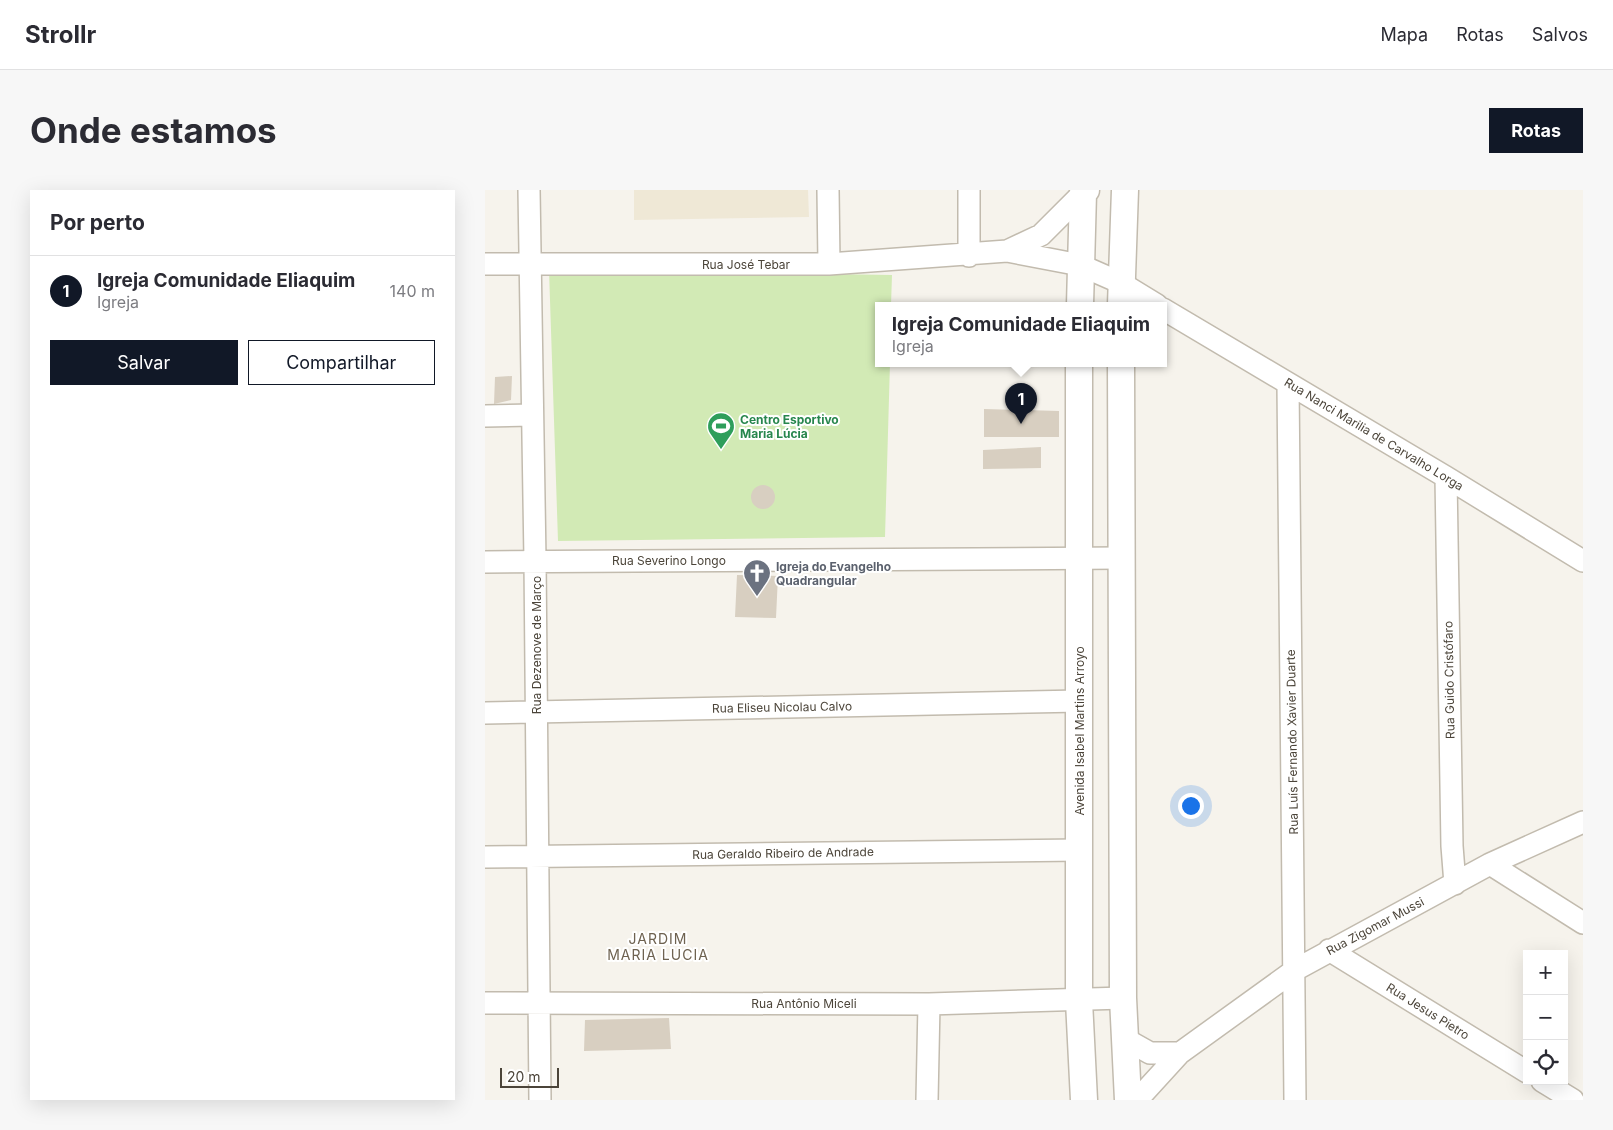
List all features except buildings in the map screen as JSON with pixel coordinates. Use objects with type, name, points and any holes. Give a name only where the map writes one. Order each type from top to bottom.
[{"type":"street","name":"Rua Dezenove de Março","points":[[529,190],[539,856],[540,1100]]},
{"type":"street","points":[[828,190],[829,264]]},
{"type":"street","points":[[969,190],[969,256]]},
{"type":"street","points":[[1121,294],[1125,190]]},
{"type":"street","name":"Rua José Tebar","points":[[485,264],[829,264],[969,256],[1007,251],[1041,235],[1085,192]]},
{"type":"street","points":[[1080,302],[1080,265],[1085,192]]},
{"type":"street","points":[[1041,235],[1121,294],[1147,302]]},
{"type":"street","name":"Rua José Tebar","points":[[1007,251],[1080,265]]},
{"type":"street","name":"Rua Nanci Marilia de Carvalho Lorga","points":[[1167,311],[1446,477],[1583,561]]},
{"type":"street","name":"Avenida Isabel Martins Arroyo","points":[[1079,367],[1079,1001],[1084,1100]]},
{"type":"street","points":[[1121,367],[1123,998],[1128,1100]]},
{"type":"street","name":"Rua Luís Fernando Xavier Duarte","points":[[1288,384],[1295,1100]]},
{"type":"street","points":[[485,416],[532,415]]},
{"type":"street","name":"Rua Guido Cristófaro","points":[[1446,477],[1452,846],[1455,884]]},
{"type":"street","name":"Rua Severino Longo","points":[[485,562],[535,560],[1122,558]]},
{"type":"street","name":"Rua Eliseu Nicolau Calvo","points":[[485,713],[1079,701]]},
{"type":"street","name":"Rua Zigomar Mussi","points":[[1137,1100],[1180,1053],[1295,970],[1490,864],[1583,822]]},
{"type":"street","name":"Rua Geraldo Ribeiro de Andrade","points":[[485,857],[1080,850]]},
{"type":"street","points":[[1490,864],[1583,923]]},
{"type":"street","name":"Rua Jesus Pietro","points":[[1329,950],[1523,1070]]},
{"type":"street","name":"Rua Antônio Miceli","points":[[485,1003],[929,1004],[1079,1001],[1123,998]]},
{"type":"street","points":[[927,1100],[929,1004]]},
{"type":"street","points":[[1125,1039],[1150,1053],[1180,1053]]},
{"type":"street","points":[[1549,1085],[1573,1100]]},
{"type":"shaded area","points":[[634,190],[808,190],[809,217],[634,220]]},
{"type":"green space","name":"Centro Esportivo Maria Lúcia","points":[[549,270],[892,275],[891,302],[875,302],[875,367],[890,367],[885,537],[558,541]]},
{"type":"place","name":"Igreja Comunidade Eliaquim","points":[[1021,424]]},
{"type":"place","name":"Centro Esportivo Maria Lúcia","points":[[721,450]]},
{"type":"place","name":"Igreja do Evangelho Quadrangular","points":[[757,597]]},
{"type":"district","name":"JARDIM MARIA LUCIA","points":[[658,946]]}]
